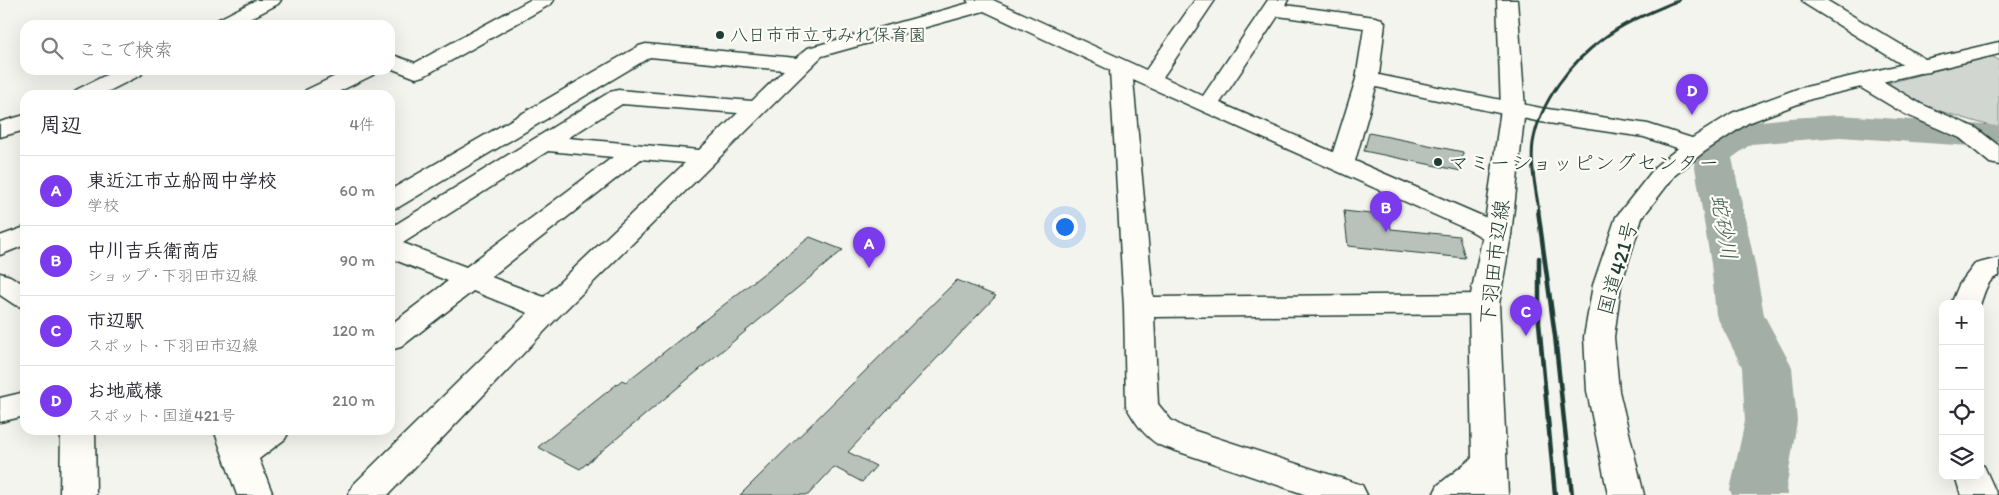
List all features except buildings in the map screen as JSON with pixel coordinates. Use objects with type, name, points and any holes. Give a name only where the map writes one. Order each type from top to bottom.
[{"type":"main road","points":[[232,20],[271,0]]},
{"type":"main road","points":[[395,62],[416,71],[544,0]]},
{"type":"main road","points":[[1150,80],[1205,0]]},
{"type":"main road","name":"下羽田市辺線","points":[[1489,479],[1484,304],[1496,234],[1513,109],[1507,0]]},
{"type":"main road","points":[[1812,0],[1922,67]]},
{"type":"main road","points":[[366,495],[548,310],[815,52],[981,2],[1207,106],[1480,225],[1496,234]]},
{"type":"main road","points":[[1207,106],[1275,4],[1375,23],[1367,79],[1341,165]]},
{"type":"main road","name":"国道421号","points":[[1626,495],[1603,391],[1599,337],[1607,285],[1629,217],[1666,170],[1695,147],[1740,118],[1805,94],[1999,48]]},
{"type":"main road","points":[[395,198],[646,50],[802,65]]},
{"type":"main road","points":[[1122,66],[1138,307],[1142,406],[1159,429],[1171,436],[1348,495]]},
{"type":"main road","points":[[94,90],[123,75]]},
{"type":"main road","points":[[324,90],[355,75]]},
{"type":"main road","points":[[1367,79],[1513,109],[1648,132],[1695,147]]},
{"type":"main road","points":[[1866,81],[1913,109],[1968,133],[1999,158]]},
{"type":"main road","points":[[395,237],[618,97],[759,108]]},
{"type":"main road","points":[[0,130],[20,124]]},
{"type":"main road","points":[[543,143],[707,158]]},
{"type":"main road","points":[[395,336],[636,152]]},
{"type":"main road","points":[[0,247],[20,237]]},
{"type":"main road","points":[[395,250],[548,310]]},
{"type":"main road","points":[[1967,300],[1973,285],[1984,270],[1999,267]]},
{"type":"main road","points":[[0,282],[20,295]]},
{"type":"main road","points":[[1138,307],[1484,304]]},
{"type":"main road","points":[[0,410],[20,405]]},
{"type":"main road","points":[[78,495],[82,435]]},
{"type":"main road","points":[[255,495],[236,442],[257,435]]},
{"type":"main road","points":[[1451,495],[1489,479]]},
{"type":"main road","points":[[1973,480],[1979,495]]},
{"type":"shaded area","points":[[1991,56],[1999,60],[1999,126],[1994,127],[1923,106],[1888,83]]},
{"type":"waterway","name":"蛇砂川","points":[[1760,495],[1758,490],[1771,421],[1767,367],[1740,315],[1733,264],[1712,155],[1741,134],[1790,129],[1840,126],[1999,137]]},
{"type":"railway","points":[[1539,211],[1533,169],[1533,143],[1542,112],[1559,84],[1580,59],[1621,26],[1679,0]]},
{"type":"railway","points":[[1538,210],[1555,336],[1572,495]]},
{"type":"railway","points":[[1539,258],[1539,323],[1555,495]]},
{"type":"place","name":"八日市市立すみれ保育園","points":[[720,35]]},
{"type":"place","name":"お地蔵様","points":[[1692,115]]},
{"type":"place","name":"マミーショッピングセンター","points":[[1438,162]]},
{"type":"place","name":"中川吉兵衛商店","points":[[1386,232]]},
{"type":"place","name":"東近江市立船岡中学校","points":[[869,268]]},
{"type":"place","name":"市辺駅","points":[[1526,336]]}]
